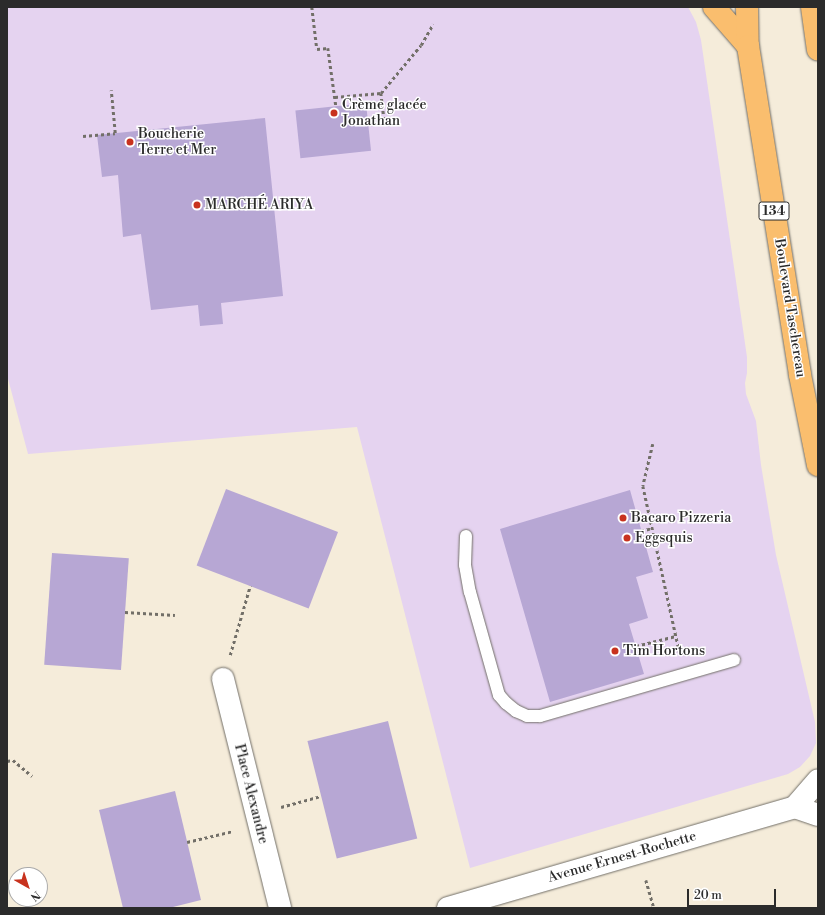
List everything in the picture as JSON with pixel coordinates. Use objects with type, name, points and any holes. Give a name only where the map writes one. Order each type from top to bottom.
[{"type":"main road","points":[[714,7],[748,46]]},
{"type":"main road","name":"Boulevard Taschereau","points":[[748,7],[748,46],[799,368],[818,465]]},
{"type":"main road","points":[[812,7],[818,50]]},
{"type":"street","name":"Place Alexandre","points":[[223,679],[280,908]]},
{"type":"street","points":[[818,781],[795,807],[818,815]]},
{"type":"street","name":"Avenue Ernest-Rochette","points":[[448,908],[795,807]]},
{"type":"lane","points":[[466,536],[465,565],[470,592],[499,695],[506,704],[527,716],[540,716],[734,660]]},
{"type":"path","points":[[312,7],[317,49],[328,48],[336,106]]},
{"type":"path","points":[[335,97],[381,93],[421,45],[434,24]]},
{"type":"path","points":[[84,136],[115,133],[110,90]]},
{"type":"path","points":[[381,93],[385,124]]},
{"type":"path","points":[[653,444],[643,486],[681,657]]},
{"type":"path","points":[[641,531],[652,528]]},
{"type":"path","points":[[223,679],[250,586]]},
{"type":"path","points":[[125,612],[175,615]]},
{"type":"path","points":[[636,646],[676,636]]},
{"type":"path","points":[[7,761],[13,760],[32,776]]},
{"type":"path","points":[[187,842],[321,796]]},
{"type":"path","points":[[646,880],[654,908]]},
{"type":"shaded area","points":[[7,7],[688,7],[696,22],[701,40],[747,357],[747,373],[745,383],[746,394],[756,421],[761,465],[776,555],[815,722],[816,743],[810,756],[800,767],[788,774],[470,868],[357,427],[28,454],[7,375]]},
{"type":"building","points":[[366,103],[371,151],[300,158],[295,110]]},
{"type":"building","name":"MARCHÉ ARIYA","points":[[265,118],[283,296],[221,303],[223,324],[200,326],[198,305],[151,310],[141,234],[123,237],[118,175],[102,177],[97,135]]},
{"type":"building","points":[[226,489],[338,532],[309,609],[197,566]]},
{"type":"building","points":[[630,490],[653,572],[636,577],[648,618],[629,624],[644,674],[550,702],[500,529]]},
{"type":"building","points":[[52,553],[129,558],[121,670],[44,665]]},
{"type":"building","points":[[388,721],[417,838],[337,858],[307,741]]},
{"type":"building","points":[[175,791],[201,900],[169,908],[123,908],[99,810]]},
{"type":"place","name":"Crème glacée Jonathan","points":[[334,113]]},
{"type":"place","name":"Boucherie Terre et Mer","points":[[130,142]]},
{"type":"place","name":"MARCHÉ ARIYA","points":[[197,205]]},
{"type":"place","name":"Bacaro Pizzeria","points":[[623,518]]},
{"type":"place","name":"Eggsquis","points":[[627,538]]},
{"type":"place","name":"Tim Hortons","points":[[615,651]]}]
